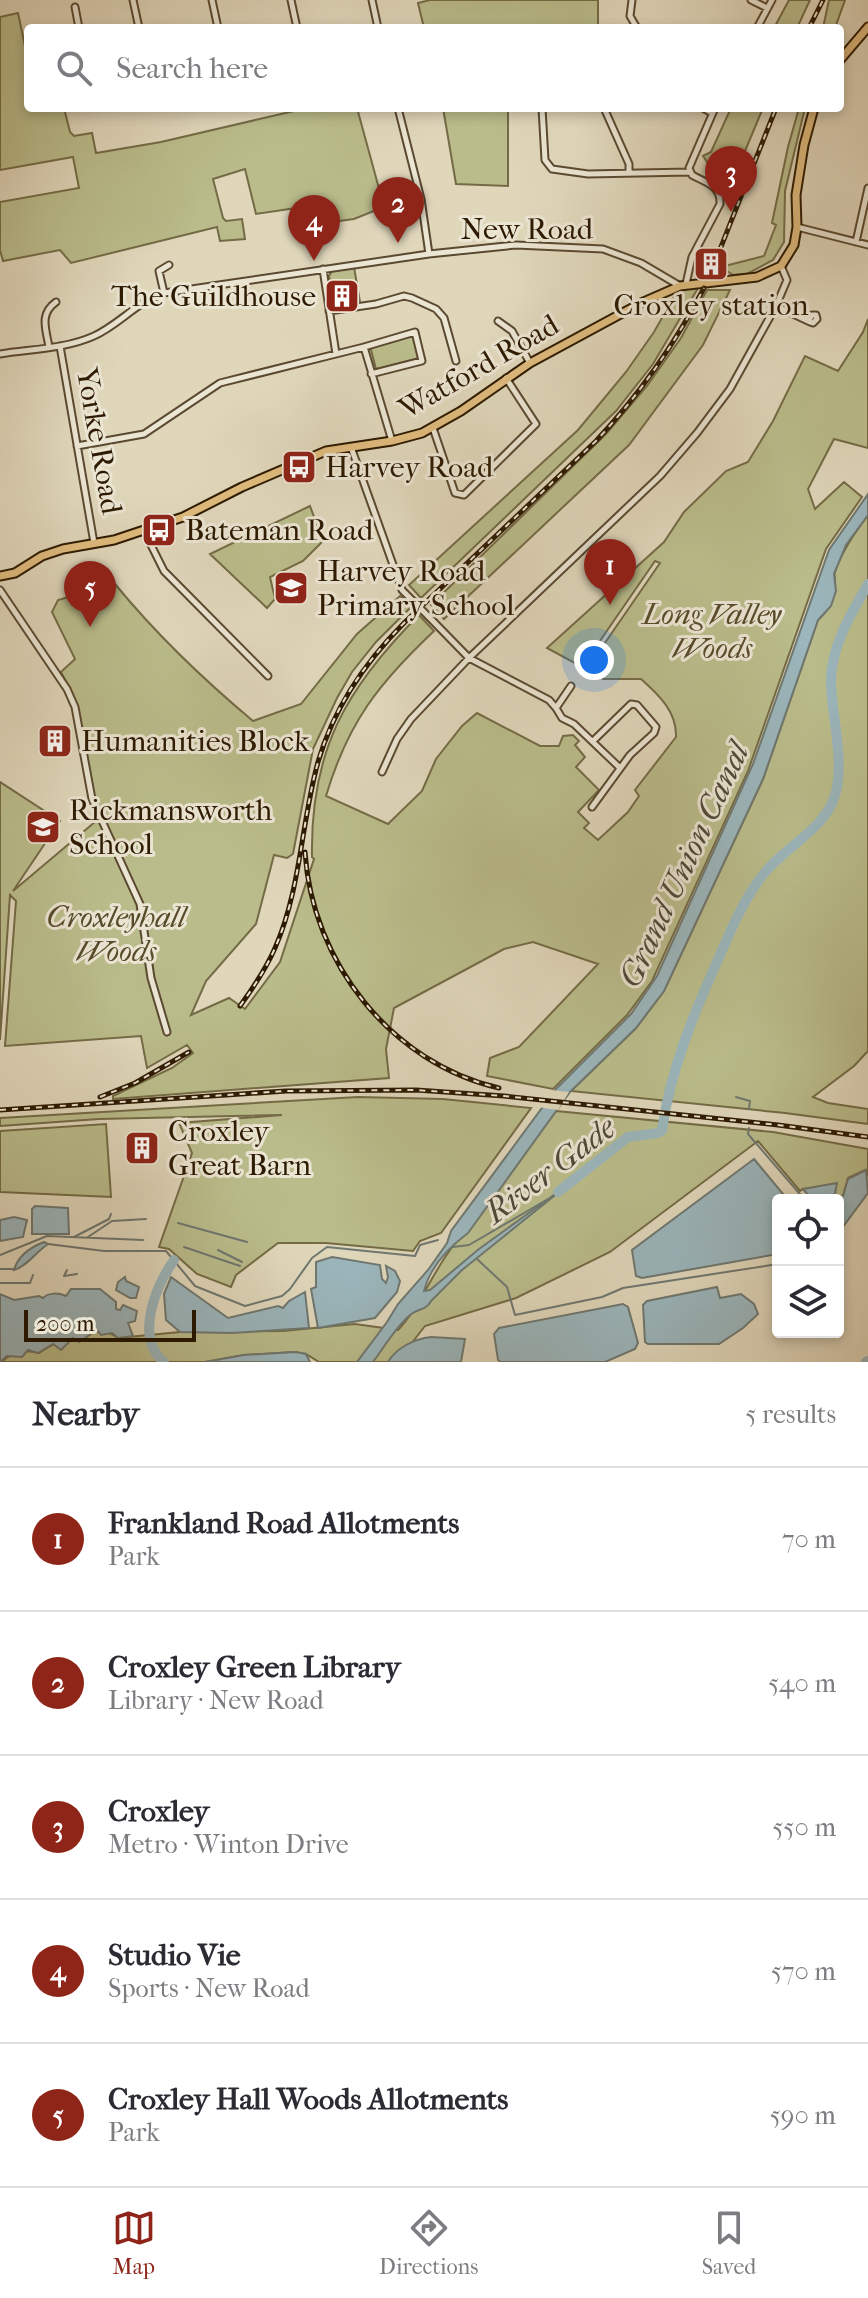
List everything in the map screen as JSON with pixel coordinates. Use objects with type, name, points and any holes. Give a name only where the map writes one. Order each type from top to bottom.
[{"type":"main road","points":[[844,55],[868,27]]},
{"type":"main road","points":[[781,266],[794,245],[796,195],[813,112]]},
{"type":"main road","name":"Watford Road","points":[[0,576],[15,573],[42,556],[63,549],[144,531],[183,517],[318,454],[392,441],[433,428],[530,363],[613,317],[683,285],[749,279],[781,266]]},
{"type":"street","points":[[133,0],[138,24]]},
{"type":"street","points":[[212,0],[217,24]]},
{"type":"street","points":[[291,0],[296,24]]},
{"type":"street","points":[[372,0],[377,24]]},
{"type":"street","points":[[632,0],[629,11],[635,24]]},
{"type":"street","points":[[751,0],[767,8]]},
{"type":"street","points":[[759,24],[772,0]]},
{"type":"street","points":[[75,7],[78,24]]},
{"type":"street","points":[[399,112],[420,197],[429,254]]},
{"type":"street","points":[[542,112],[545,160],[549,167],[588,174],[690,172],[714,186],[721,199],[693,256],[683,285]]},
{"type":"street","points":[[606,112],[629,164],[629,172]]},
{"type":"street","points":[[690,172],[690,164],[712,112]]},
{"type":"street","points":[[856,242],[868,188]]},
{"type":"street","points":[[797,227],[868,245]]},
{"type":"street","name":"New Road","points":[[0,354],[60,346],[94,336],[132,309],[164,293],[497,246],[589,247],[624,256],[683,285]]},
{"type":"street","points":[[164,293],[159,271],[169,265]]},
{"type":"street","points":[[382,772],[397,739],[411,719],[469,658],[660,476],[697,433],[730,389],[776,306],[787,280],[781,266]]},
{"type":"street","points":[[323,269],[336,354]]},
{"type":"street","points":[[329,311],[404,296],[412,298],[436,309],[444,318],[456,361]]},
{"type":"street","points":[[49,347],[44,318],[45,312],[56,302]]},
{"type":"street","points":[[776,306],[808,321]]},
{"type":"street","points":[[498,321],[512,331],[530,363]]},
{"type":"street","points":[[77,446],[144,434],[220,383],[415,332],[422,361],[371,374]]},
{"type":"street","name":"Yorke Road","points":[[60,346],[94,543]]},
{"type":"street","points":[[364,347],[392,441]]},
{"type":"street","points":[[433,428],[455,493],[464,495],[536,424],[506,378]]},
{"type":"street","points":[[351,447],[402,590],[469,658],[549,700],[562,718],[574,724],[620,768]]},
{"type":"street","points":[[144,531],[164,571],[268,676]]},
{"type":"street","points":[[0,590],[67,689],[75,707],[92,799],[140,904],[151,978],[167,1032]]},
{"type":"street","points":[[556,708],[571,686]]},
{"type":"street","points":[[592,807],[620,768],[656,730],[655,724],[632,704],[593,741]]},
{"type":"green space","points":[[430,0],[598,0],[598,24],[423,24],[418,3]]},
{"type":"green space","points":[[789,0],[810,0],[799,24],[776,24]]},
{"type":"green space","points":[[829,0],[845,0],[836,24],[824,24]]},
{"type":"green space","points":[[18,13],[24,41],[24,112],[65,112],[74,136],[92,133],[96,153],[161,142],[290,112],[358,112],[384,207],[354,219],[317,224],[310,206],[256,214],[245,169],[213,179],[223,218],[226,221],[242,219],[245,239],[220,241],[217,227],[71,263],[60,250],[3,261],[0,250],[0,202],[79,188],[73,157],[0,170],[0,17]]},
{"type":"green space","points":[[444,112],[508,112],[508,186],[456,184]]},
{"type":"green space","points":[[729,112],[761,112],[730,187],[717,182],[724,173],[709,165],[703,156],[711,152]]},
{"type":"green space","points":[[798,112],[804,112],[785,191],[784,242],[773,260],[747,274],[733,275],[721,267],[764,256],[776,225],[772,223]]},
{"type":"green space","points":[[354,267],[360,302],[334,306],[329,276],[332,271]]},
{"type":"green space","points":[[689,287],[698,288],[653,364],[616,411],[421,598],[409,585],[578,430],[626,372],[675,295]]},
{"type":"green space","points":[[707,290],[730,290],[703,345],[629,445],[444,619],[431,605],[606,434],[647,386],[681,338]]},
{"type":"green space","name":"Croxleyhall Woods","points":[[868,319],[868,448],[834,439],[808,489],[815,509],[844,482],[862,497],[826,549],[748,771],[652,981],[627,1015],[553,1089],[487,1076],[490,1058],[519,1047],[598,964],[533,942],[504,949],[394,1008],[386,1049],[389,1078],[113,1099],[113,1096],[172,1068],[193,1053],[187,1045],[147,1068],[141,1036],[5,1046],[16,901],[10,895],[0,1040],[0,782],[60,821],[13,891],[102,816],[90,780],[75,707],[61,672],[75,659],[52,612],[58,600],[115,584],[181,656],[253,721],[301,704],[357,634],[400,596],[412,606],[376,642],[352,672],[337,698],[313,749],[293,854],[287,858],[274,855],[256,924],[206,981],[191,1015],[229,998],[245,1009],[280,962],[314,859],[313,819],[318,785],[337,724],[371,669],[419,615],[434,631],[397,668],[368,705],[344,746],[326,796],[388,824],[422,791],[436,759],[462,726],[477,713],[540,746],[559,746],[563,736],[573,735],[579,741],[575,745],[585,757],[576,767],[599,790],[578,812],[589,823],[584,828],[598,840],[628,812],[639,796],[635,790],[676,737],[676,728],[660,698],[641,679],[603,679],[587,669],[660,563],[655,561],[582,667],[547,648],[664,542],[684,512],[726,471],[748,462],[773,421],[805,356],[838,371]]},
{"type":"green space","points":[[413,335],[419,358],[376,369],[370,346]]},
{"type":"green space","points":[[310,506],[323,541],[303,561],[270,577],[275,599],[267,608],[210,554]]},
{"type":"green space","points":[[868,515],[868,1051],[854,1066],[813,1097],[828,1103],[868,1109],[868,1124],[571,1091],[636,1028],[664,991],[763,779],[818,620],[833,598],[834,575],[839,562]]},
{"type":"green space","points":[[358,1097],[443,1099],[531,1108],[441,1233],[420,1241],[413,1251],[326,1243],[278,1243],[236,1275],[231,1287],[197,1274],[169,1249],[159,1247],[192,1153],[179,1123],[282,1115],[99,1119],[0,1126],[0,1118]]},
{"type":"green space","points":[[556,1111],[773,1132],[868,1149],[868,1176],[865,1170],[848,1178],[844,1194],[814,1194],[803,1189],[800,1191],[758,1141],[610,1252],[516,1298],[425,1326],[397,1362],[319,1362],[295,1352],[244,1355],[205,1362],[2,1362],[14,1354],[24,1351],[39,1353],[67,1338],[100,1331],[118,1338],[180,1332],[283,1331],[355,1324],[398,1330],[487,1199]]},
{"type":"green space","points":[[106,1124],[111,1197],[0,1192],[0,1131]]},
{"type":"water","points":[[868,494],[868,515],[846,545],[834,574],[836,591],[831,606],[818,620],[763,779],[664,991],[636,1028],[570,1092],[468,1233],[435,1266],[424,1291],[430,1290],[479,1249],[569,1184],[462,1270],[427,1306],[410,1315],[373,1362],[357,1362],[398,1304],[428,1270],[447,1243],[451,1231],[556,1089],[631,1014],[657,976],[753,764],[829,550]]},
{"type":"water","points":[[754,1159],[783,1194],[772,1194],[772,1255],[642,1278],[636,1276],[632,1250]]},
{"type":"water","points":[[866,1170],[868,1193],[844,1225],[844,1194],[848,1179]]},
{"type":"water","points":[[837,1183],[835,1194],[807,1194],[803,1189]]},
{"type":"water","points":[[35,1206],[68,1208],[69,1234],[32,1234],[32,1209]]},
{"type":"water","points":[[14,1217],[27,1220],[23,1237],[0,1241],[0,1220]]},
{"type":"water","points":[[44,1242],[48,1244],[14,1270],[26,1253]]},
{"type":"water","points":[[332,1257],[380,1265],[382,1279],[386,1283],[386,1266],[395,1271],[400,1281],[397,1292],[375,1318],[318,1328],[311,1289],[316,1287],[316,1262]]},
{"type":"water","points":[[125,1277],[126,1281],[139,1287],[136,1298],[116,1290],[118,1282]]},
{"type":"water","points":[[171,1277],[228,1318],[278,1306],[283,1308],[305,1292],[309,1328],[232,1333],[180,1332],[166,1320],[164,1294]]},
{"type":"water","points":[[717,1287],[720,1298],[741,1294],[754,1304],[758,1314],[719,1344],[645,1342],[643,1305],[647,1301]]},
{"type":"water","points":[[71,1289],[100,1289],[116,1302],[116,1309],[120,1310],[123,1305],[137,1311],[135,1321],[128,1323],[133,1336],[118,1338],[112,1333],[101,1335],[97,1330],[79,1342],[73,1338],[61,1350],[53,1344],[38,1353],[28,1350],[22,1357],[7,1356],[0,1362],[0,1294],[14,1300],[43,1298],[54,1294],[66,1296]]},
{"type":"water","points":[[623,1304],[628,1307],[638,1343],[635,1349],[605,1362],[498,1360],[494,1334],[499,1328]]},
{"type":"water","points":[[431,1337],[465,1339],[461,1362],[388,1362],[406,1345]]},
{"type":"water","points":[[306,1354],[310,1362],[205,1362],[244,1355]]},
{"type":"pier","points":[[550,1090],[569,1092],[558,1110],[537,1107]]},
{"type":"waterway","name":"River Gade","points":[[558,1192],[628,1137],[662,1130],[684,1044],[742,907],[770,866],[819,822],[833,801],[839,757],[832,667],[844,630],[868,584]]},
{"type":"waterway","points":[[736,1097],[750,1101],[749,1109]]},
{"type":"waterway","points":[[749,1128],[748,1134],[800,1194]]},
{"type":"waterway","points":[[453,1247],[469,1245],[548,1199]]},
{"type":"waterway","points":[[74,1237],[109,1219],[111,1214]]},
{"type":"waterway","points":[[88,1237],[112,1221],[146,1219]]},
{"type":"waterway","points":[[178,1223],[247,1242]]},
{"type":"waterway","points":[[0,1255],[47,1236],[143,1240]]},
{"type":"waterway","points":[[48,1244],[104,1251],[166,1251],[195,1286],[245,1306],[282,1296],[312,1258],[327,1247],[415,1256],[420,1245],[438,1240]]},
{"type":"waterway","points":[[184,1247],[240,1266]]},
{"type":"waterway","points":[[218,1250],[242,1262]]},
{"type":"waterway","points":[[477,1259],[507,1287],[515,1315],[602,1297],[623,1288],[772,1265]]},
{"type":"waterway","points":[[164,1362],[155,1352],[149,1326],[155,1297],[174,1260]]},
{"type":"waterway","points":[[0,1269],[15,1269]]},
{"type":"waterway","points":[[67,1270],[64,1276],[77,1274]]},
{"type":"waterway","points":[[0,1283],[30,1283],[33,1275]]},
{"type":"railway","points":[[811,24],[823,0]]},
{"type":"railway","points":[[715,262],[774,112]]},
{"type":"railway","points":[[240,1006],[268,963],[284,926],[318,762],[352,686],[405,622],[612,423],[656,368],[704,288]]},
{"type":"railway","points":[[305,852],[311,893],[323,932],[341,968],[364,1002],[392,1031],[424,1056],[460,1075],[499,1088]]},
{"type":"railway","points":[[100,1097],[135,1083],[189,1052]]},
{"type":"railway","points":[[0,1110],[286,1091],[416,1090],[504,1096],[868,1137]]},
{"type":"place","name":"Croxley","points":[[731,212]]},
{"type":"place","name":"Croxley Green Library","points":[[398,243]]},
{"type":"place","name":"Studio Vie","points":[[314,261]]},
{"type":"place","name":"Croxley station","points":[[711,264]]},
{"type":"place","name":"The Guildhouse","points":[[342,296]]},
{"type":"place","name":"Harvey Road","points":[[299,467]]},
{"type":"place","name":"Bateman Road","points":[[159,530]]},
{"type":"place","name":"Harvey Road Primary School","points":[[291,588]]},
{"type":"place","name":"Frankland Road Allotments","points":[[610,605]]},
{"type":"place","name":"Croxley Hall Woods Allotments","points":[[90,627]]},
{"type":"place","name":"Humanities Block","points":[[55,741]]},
{"type":"place","name":"Rickmansworth School","points":[[43,827]]},
{"type":"place","name":"Croxley Great Barn","points":[[142,1148]]},
{"type":"park label","name":"Long Valley Woods","points":[[712,631]]},
{"type":"water label","name":"Grand Union Canal","points":[[684,865]]}]
